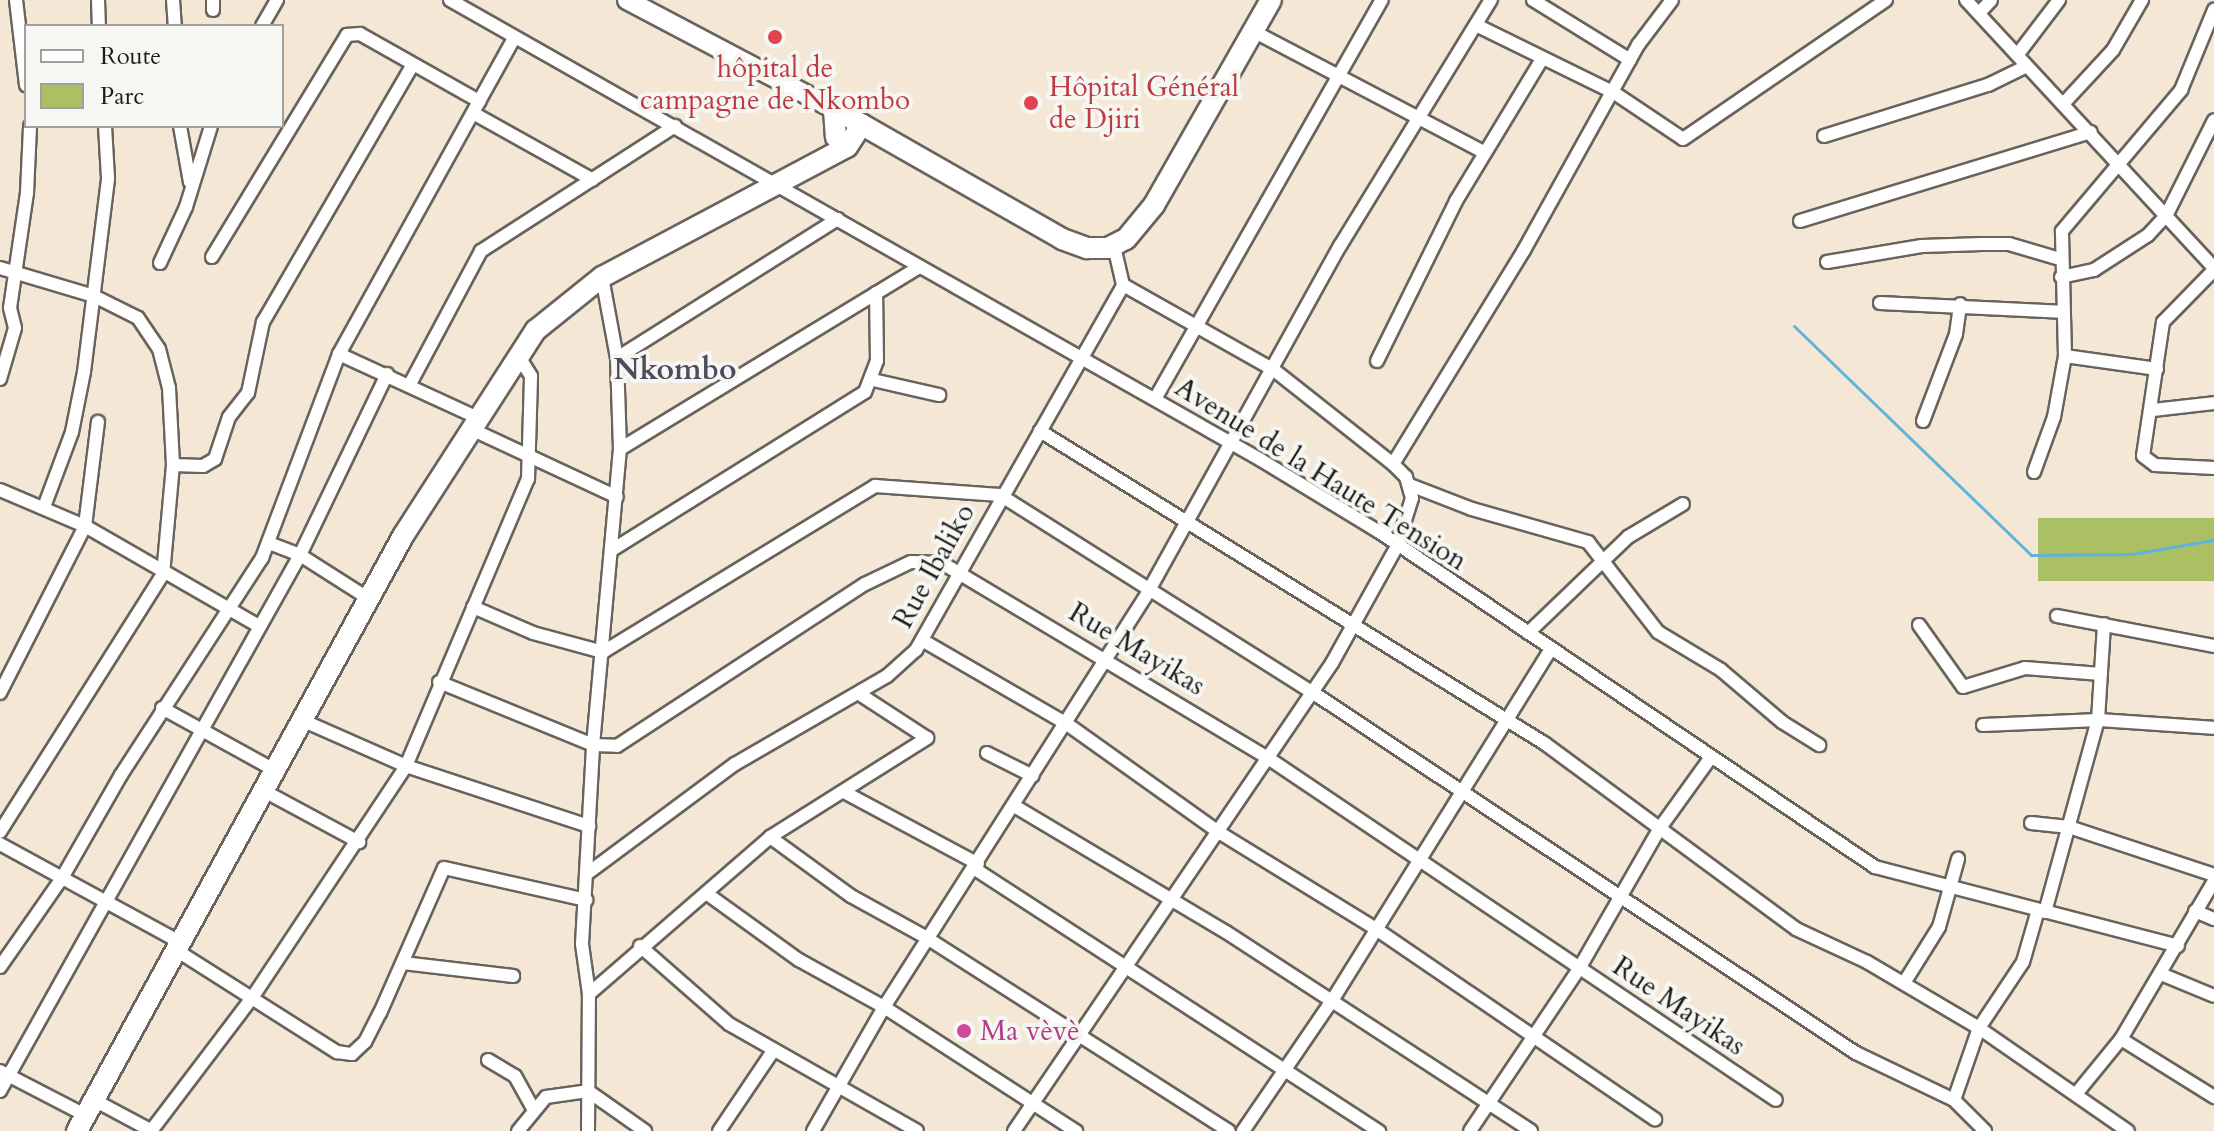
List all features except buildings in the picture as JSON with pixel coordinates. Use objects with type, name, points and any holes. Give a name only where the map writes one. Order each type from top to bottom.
[{"type":"main road","points":[[849,117],[1074,245],[1114,246],[1138,228],[1154,205],[1271,0]]},
{"type":"main road","points":[[842,142],[849,117]]},
{"type":"main road","points":[[842,142],[849,117]]},
{"type":"main road","points":[[85,1115],[278,772],[369,599],[472,423],[517,354],[551,315],[602,277],[782,185],[842,142],[891,140]]},
{"type":"street","points":[[16,0],[24,68]]},
{"type":"street","points":[[98,0],[99,24]]},
{"type":"street","points":[[173,0],[175,24]]},
{"type":"street","points":[[263,24],[277,0]]},
{"type":"street","name":"Avenue de la Haute Tension","points":[[450,0],[782,185],[918,268],[1233,443],[1397,546],[1875,867],[1951,891],[2178,946]]},
{"type":"street","points":[[627,0],[849,117]]},
{"type":"street","points":[[1155,399],[1382,0]]},
{"type":"street","points":[[813,1131],[884,1007],[1016,807],[1148,592],[1274,370],[1340,246],[1491,0]]},
{"type":"street","points":[[1533,0],[1630,60]]},
{"type":"street","points":[[1393,464],[1630,60],[1672,0]]},
{"type":"street","points":[[1476,25],[1613,92],[1683,139],[1886,0]]},
{"type":"street","points":[[1966,0],[2091,132],[2214,269],[2163,322],[2144,460],[2214,468]]},
{"type":"street","points":[[1980,12],[1991,0]]},
{"type":"street","points":[[2018,54],[2059,0]]},
{"type":"street","points":[[2064,103],[2113,50],[2142,0]]},
{"type":"street","points":[[2034,472],[2054,417],[2065,356],[2060,259],[2068,218],[2181,90],[2214,10]]},
{"type":"street","points":[[1253,31],[1483,152]]},
{"type":"street","points":[[212,257],[343,39],[355,32],[413,64],[593,180]]},
{"type":"street","points":[[0,967],[62,878],[162,708],[269,543],[339,354],[514,38]]},
{"type":"street","points":[[1377,361],[1483,152],[1542,59]]},
{"type":"street","points":[[173,465],[203,466],[215,459],[229,417],[248,393],[258,332],[413,64]]},
{"type":"street","points":[[1824,136],[1988,85],[2027,66]]},
{"type":"street","points":[[2061,277],[2094,270],[2148,235],[2166,216],[2214,120]]},
{"type":"street","points":[[410,384],[481,251],[675,126]]},
{"type":"street","points":[[0,379],[15,328],[10,308],[27,193],[30,128]]},
{"type":"street","points":[[44,507],[72,432],[94,296],[94,262],[108,178],[105,128]]},
{"type":"street","points":[[180,128],[190,182]]},
{"type":"street","points":[[160,263],[186,207],[190,182],[210,128]]},
{"type":"street","points":[[1800,221],[2091,132]]},
{"type":"street","points":[[617,358],[838,219]]},
{"type":"street","points":[[1827,262],[1922,246],[1982,244],[2009,244],[2060,259]]},
{"type":"street","points":[[1114,246],[1123,285],[1274,370],[1393,464],[1410,485],[1472,509],[1579,537],[1606,559],[1631,602],[1658,632],[1721,670],[1782,722],[1819,745]]},
{"type":"street","points":[[0,268],[94,296],[138,318],[159,349],[169,388],[173,465],[163,574],[0,832]]},
{"type":"street","points":[[620,449],[918,268]]},
{"type":"street","points":[[588,1131],[589,994],[582,969],[593,745],[620,449],[617,358],[602,277]]},
{"type":"street","name":"Rue Ibaliko","points":[[588,873],[735,764],[887,676],[922,640],[958,569],[1123,285]]},
{"type":"street","points":[[612,550],[848,406],[873,380],[876,293]]},
{"type":"street","points":[[1880,303],[1960,304],[2061,312]]},
{"type":"street","points":[[1923,421],[1956,334],[1960,304]]},
{"type":"street","points":[[339,354],[410,384],[530,456],[617,497]]},
{"type":"street","points":[[4,1073],[85,1115],[152,1131],[252,998],[359,842],[406,766],[439,682],[528,479],[531,376],[517,354]]},
{"type":"street","points":[[2065,356],[2157,369]]},
{"type":"street","points":[[0,1091],[4,1073],[300,555],[387,374]]},
{"type":"street","points":[[873,380],[939,395]]},
{"type":"street","points":[[2153,410],[2214,403]]},
{"type":"street","points":[[0,693],[85,526],[98,422]]},
{"type":"street","points":[[1040,431],[1188,519],[1505,719],[1809,938],[1904,983],[1979,1028],[2122,1129]]},
{"type":"street","points":[[1014,1131],[1077,1033],[1220,833],[1312,692],[1397,546],[1409,516],[1410,485]]},
{"type":"street","points":[[473,607],[533,633],[603,652],[875,486],[1000,495],[1623,894],[1856,1053],[1954,1100],[1985,1131]]},
{"type":"street","points":[[0,490],[85,526],[163,574],[259,626]]},
{"type":"street","points":[[1528,633],[1628,537],[1683,504]]},
{"type":"street","points":[[269,543],[300,555],[369,599]]},
{"type":"street","name":"Rue Mayikas","points":[[593,745],[617,746],[766,645],[889,572],[921,560],[958,569],[1268,758],[1418,862],[1776,1100]]},
{"type":"street","points":[[2057,616],[2214,646]]},
{"type":"street","points":[[1954,1100],[1979,1028],[2023,962],[2069,827],[2098,720],[2104,624]]},
{"type":"street","points":[[1919,625],[1963,687],[2025,668],[2101,674]]},
{"type":"street","points":[[922,640],[1067,724],[1220,833],[1376,929],[1655,1119]]},
{"type":"street","points":[[1243,1131],[1333,999],[1551,649]]},
{"type":"street","points":[[439,682],[593,745]]},
{"type":"street","points":[[589,994],[640,946],[770,837],[927,738],[858,693]]},
{"type":"street","points":[[162,708],[278,772]]},
{"type":"street","points":[[1983,725],[2098,720],[2214,728]]},
{"type":"street","points":[[304,721],[406,766],[589,826]]},
{"type":"street","points":[[987,753],[1033,776]]},
{"type":"street","points":[[1470,1131],[1580,967],[1660,828],[1711,757]]},
{"type":"street","points":[[266,792],[359,842]]},
{"type":"street","points":[[844,792],[977,866],[1127,966],[1288,1067],[1379,1131]]},
{"type":"street","points":[[1016,807],[1333,999],[1531,1131]]},
{"type":"street","points":[[2031,823],[2069,827],[2214,875]]},
{"type":"street","points":[[770,837],[851,896],[927,938],[1229,1131]]},
{"type":"street","points":[[1,848],[62,878],[178,946],[337,1052],[352,1054],[365,1042],[444,868],[586,900]]},
{"type":"street","points":[[1904,983],[1939,927],[1958,859]]},
{"type":"street","points":[[2076,1094],[2121,1039],[2214,881]]},
{"type":"street","points":[[706,893],[787,952],[884,1007],[1076,1131]]},
{"type":"street","points":[[2195,911],[2214,919]]},
{"type":"street","points":[[640,946],[714,1014],[837,1088],[917,1131]]},
{"type":"street","points":[[403,963],[513,976]]},
{"type":"street","points":[[2161,974],[2214,996]]},
{"type":"street","points":[[2121,1039],[2214,1097]]},
{"type":"street","points":[[719,1131],[773,1051]]},
{"type":"street","points":[[488,1060],[515,1076],[533,1108]]},
{"type":"street","points":[[518,1131],[533,1108],[551,1096],[588,1091],[645,1131]]},
{"type":"green space","points":[[2038,518],[2214,518],[2214,581],[2038,581]]},
{"type":"waterway","points":[[1794,326],[2031,555],[2132,554],[2214,540]]},
{"type":"place","name":"hôpital de campagne de Nkombo","points":[[775,37]]},
{"type":"place","name":"Hôpital Général de Djiri","points":[[1031,103]]},
{"type":"place","name":"Ma vèvè","points":[[964,1031]]},
{"type":"district","name":"Nkombo","points":[[675,370]]}]
